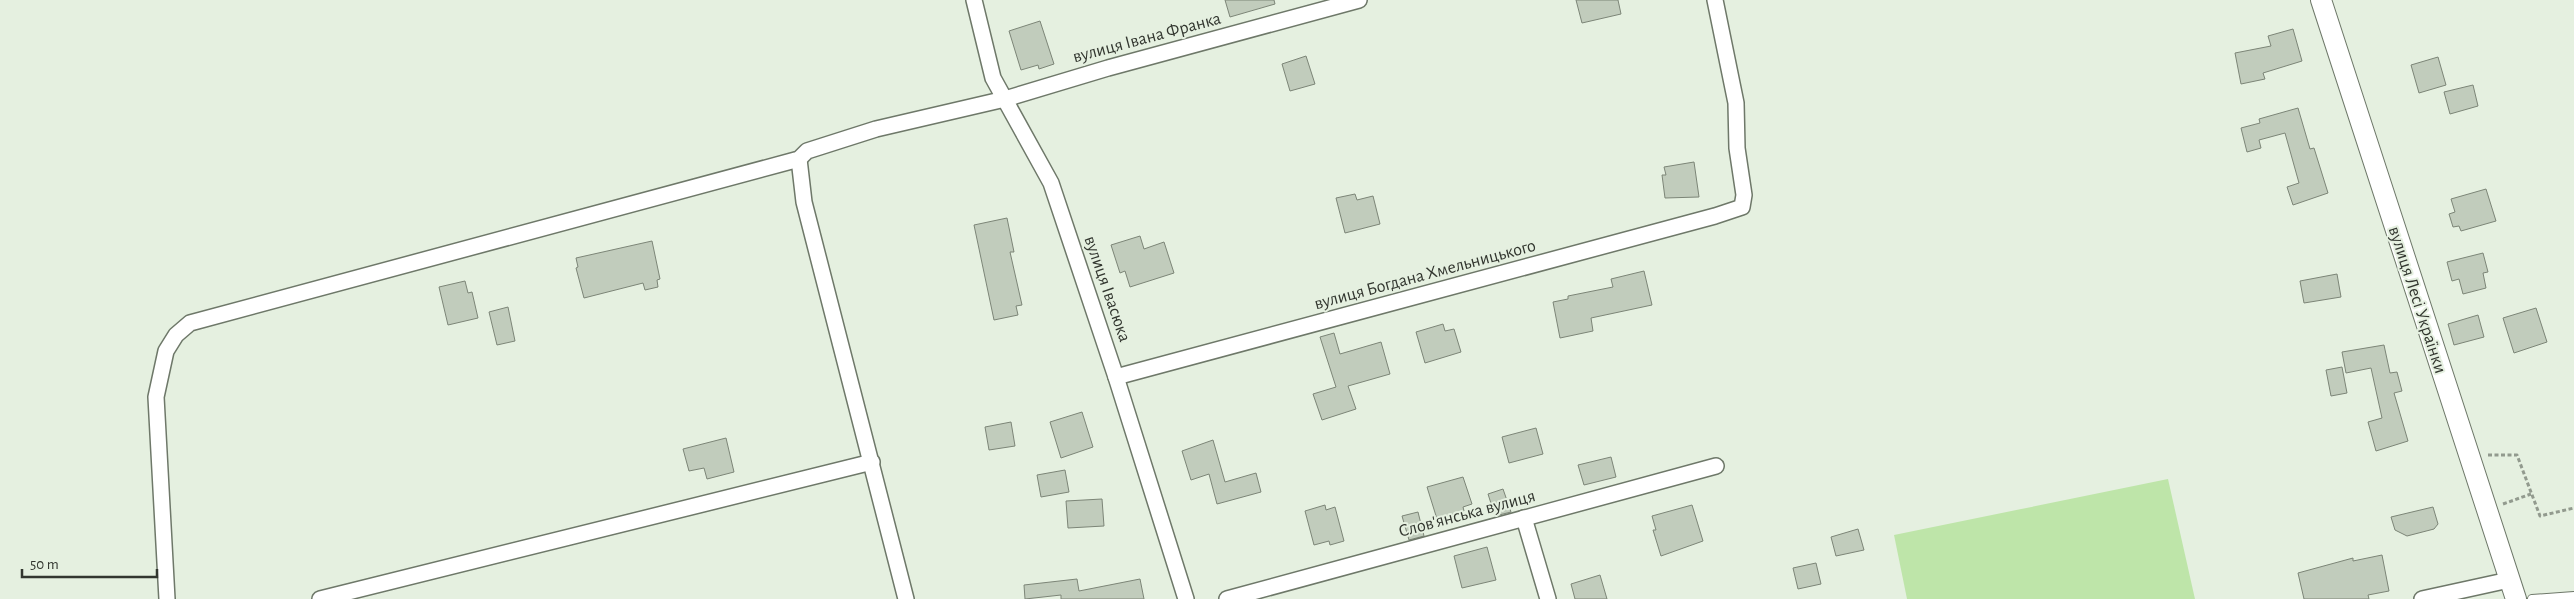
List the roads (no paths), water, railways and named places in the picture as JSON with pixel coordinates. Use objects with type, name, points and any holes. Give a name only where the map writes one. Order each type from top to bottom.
[{"type":"street","name":"вулиця Івасюка","points":[[974,0],[993,78],[1051,183],[1116,377],[1186,599]]},
{"type":"street","name":"вулиця Івана Франка","points":[[167,599],[156,397],[166,351],[176,335],[190,323],[799,158],[808,151],[876,128],[1004,99],[1108,68],[1359,0]]},
{"type":"street","name":"вулиця Богдана Хмельницького","points":[[1116,377],[1705,219],[1742,207],[1744,195],[1736,148],[1736,103],[1716,0]]},
{"type":"street","name":"вулиця Лесі Українки","points":[[2321,0],[2516,599]]},
{"type":"street","points":[[799,158],[804,202],[906,599]]},
{"type":"street","points":[[320,599],[872,462]]},
{"type":"street","name":"Слов'янська вулиця","points":[[1227,599],[1716,466]]},
{"type":"street","points":[[1524,518],[1548,599]]},
{"type":"street","points":[[2422,599],[2509,580]]},
{"type":"lane","points":[[2532,599],[2574,596]]}]
